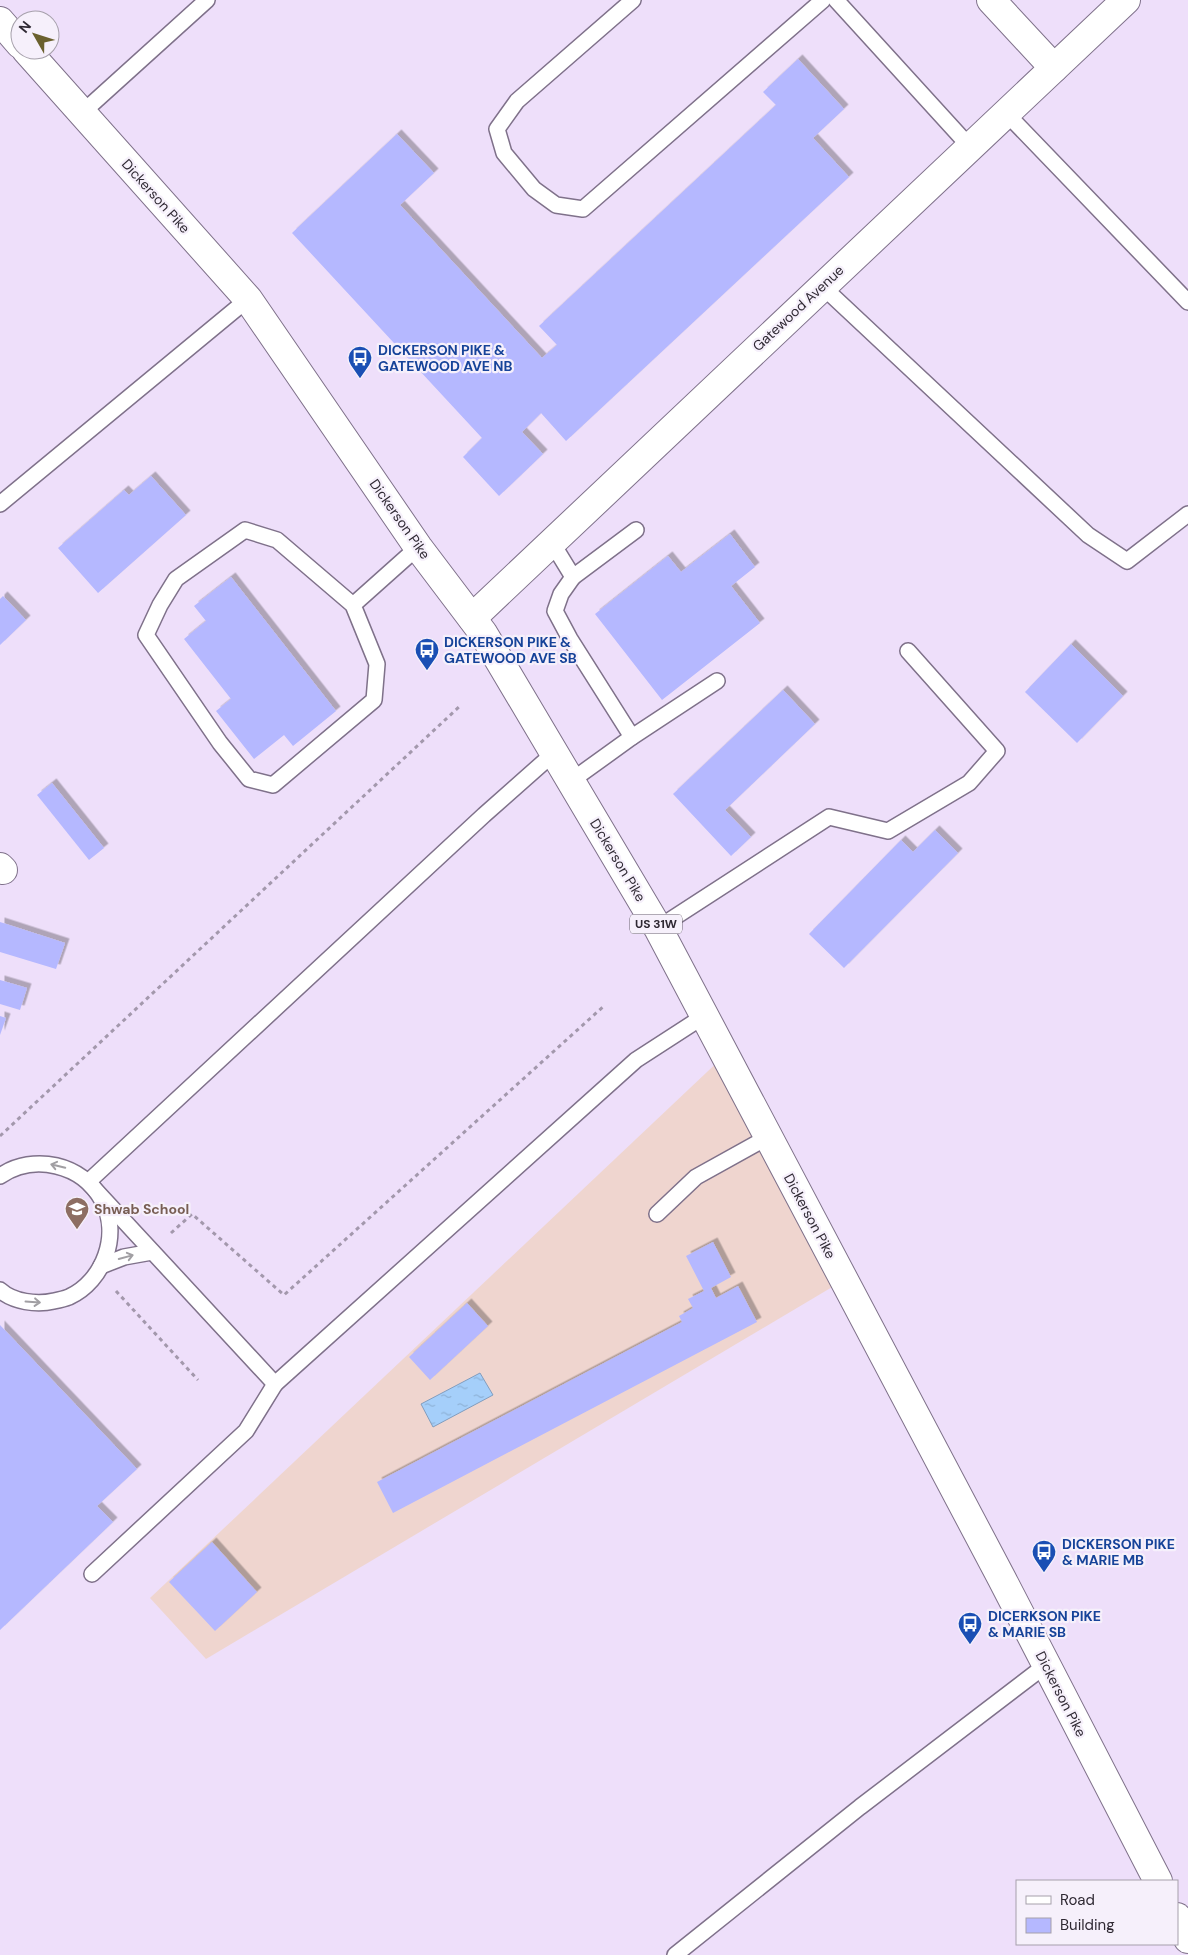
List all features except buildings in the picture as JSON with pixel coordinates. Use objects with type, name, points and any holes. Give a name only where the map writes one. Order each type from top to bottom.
[{"type":"main road","points":[[991,0],[1054,68]]},
{"type":"main road","name":"Gatewood Avenue","points":[[472,618],[551,541],[1126,0]]},
{"type":"main road","points":[[0,21],[10,32]]},
{"type":"main road","name":"Dickerson Pike","points":[[35,60],[248,299],[418,547],[483,633],[658,928],[1157,1880]]},
{"type":"main road","points":[[1178,1919],[1188,1939]]},
{"type":"lane","points":[[82,113],[207,0]]},
{"type":"lane","points":[[633,0],[517,101],[497,129],[504,153],[534,189],[556,205],[583,208],[823,0]]},
{"type":"lane","points":[[836,0],[970,147]]},
{"type":"lane","points":[[1006,113],[1188,302]]},
{"type":"lane","points":[[822,286],[1088,536],[1127,561],[1188,514]]},
{"type":"lane","points":[[0,504],[248,299]]},
{"type":"lane","points":[[245,530],[277,540],[353,606],[377,664],[374,700],[273,785],[249,779],[220,743],[146,636],[160,605],[176,579],[245,530]]},
{"type":"lane","points":[[632,737],[570,640],[555,611],[562,594],[573,577],[636,530]]},
{"type":"lane","points":[[551,541],[573,577]]},
{"type":"lane","points":[[353,606],[418,547]]},
{"type":"lane","points":[[658,928],[829,816],[888,831],[969,783],[997,751],[908,651]]},
{"type":"lane","points":[[571,781],[632,737],[717,681]]},
{"type":"lane","points":[[88,1182],[484,815],[554,753]]},
{"type":"lane","points":[[92,1574],[246,1431],[275,1384],[636,1060],[704,1016]]},
{"type":"lane","points":[[657,1214],[696,1178],[768,1136]]},
{"type":"lane","points":[[0,1176],[23,1165],[46,1163],[69,1169],[88,1182],[275,1384]]},
{"type":"lane","points":[[0,1290],[24,1301],[46,1303],[69,1297],[88,1284],[101,1266],[109,1245],[109,1222],[102,1200],[88,1182]]},
{"type":"lane","points":[[101,1266],[124,1257],[152,1252]]},
{"type":"lane","points":[[675,1955],[860,1808],[1046,1665]]},
{"type":"path","points":[[0,1136],[461,705]]},
{"type":"path","points":[[152,1252],[192,1214],[284,1295],[605,1005]]},
{"type":"path","points":[[113,1288],[198,1380]]},
{"type":"shaded area","points":[[725,1055],[844,1280],[206,1659],[150,1598]]},
{"type":"water","points":[[480,1373],[493,1395],[433,1427],[421,1404]]},
{"type":"place","name":"DICKERSON PIKE & GATEWOOD AVE NB","points":[[360,379]]},
{"type":"place","name":"DICKERSON PIKE & GATEWOOD AVE SB","points":[[427,671]]},
{"type":"place","name":"Shwab School","points":[[77,1230]]},
{"type":"place","name":"DICKERSON PIKE & MARIE MB","points":[[1044,1573]]},
{"type":"place","name":"DICERKSON PIKE & MARIE SB","points":[[970,1645]]}]
